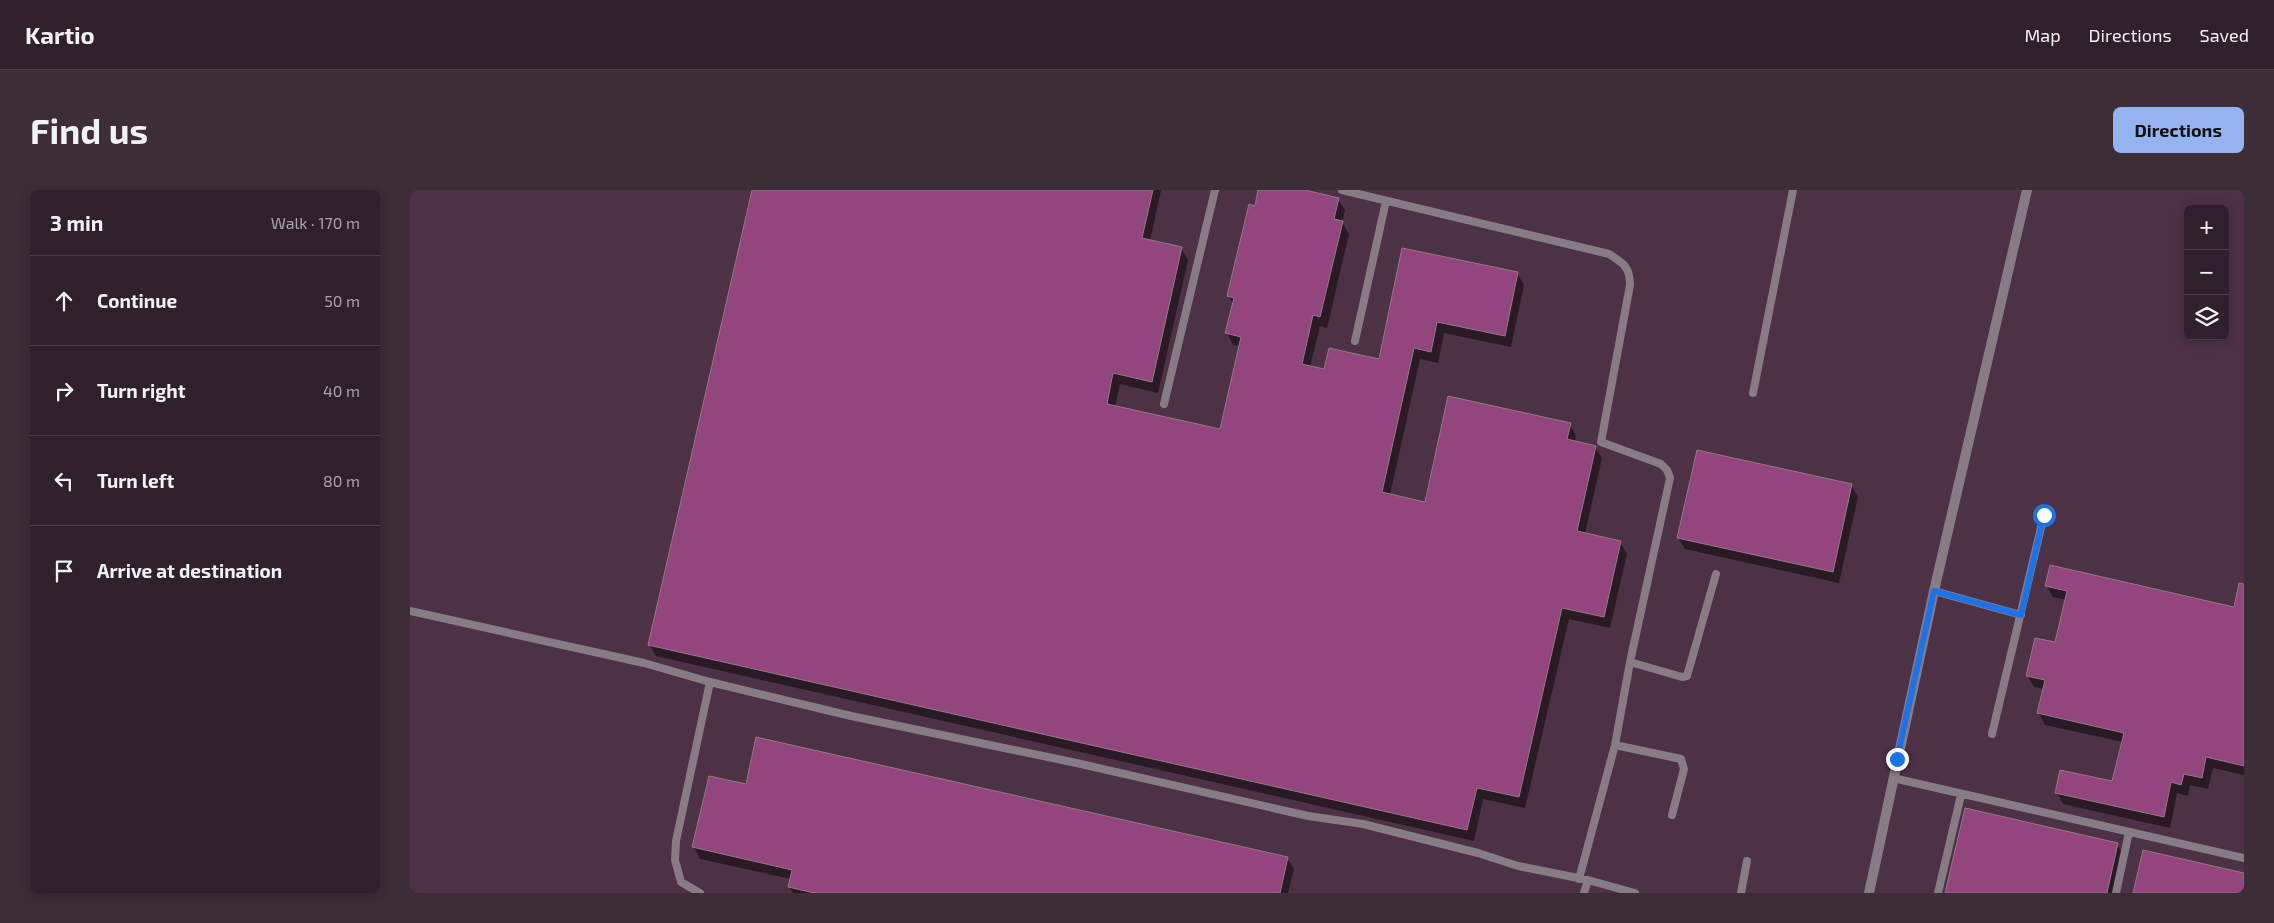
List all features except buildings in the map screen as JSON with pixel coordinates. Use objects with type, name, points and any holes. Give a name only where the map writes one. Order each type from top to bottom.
[{"type":"street","points":[[1868,893],[1934,591],[2027,190]]},
{"type":"lane","points":[[1164,404],[1214,190]]},
{"type":"lane","points":[[1342,190],[1608,254],[1625,264],[1630,274],[1630,285],[1601,442],[1661,464],[1668,470],[1670,478],[1630,662],[1615,745],[1579,879]]},
{"type":"lane","points":[[1753,393],[1793,190]]},
{"type":"lane","points":[[1355,341],[1386,201]]},
{"type":"lane","points":[[1992,734],[2044,515]]},
{"type":"lane","points":[[1630,662],[1682,677],[1687,676],[1716,574]]},
{"type":"lane","points":[[1934,591],[2021,615]]},
{"type":"lane","points":[[410,610],[644,663],[710,682],[851,716],[1081,764],[1299,814],[1363,824],[1478,853],[1518,866],[1588,880],[1635,893]]},
{"type":"lane","points":[[700,893],[680,882],[675,860],[676,841],[687,781],[710,682]]},
{"type":"lane","points":[[1615,745],[1681,759],[1684,769],[1672,815]]},
{"type":"lane","points":[[1893,778],[2244,858]]},
{"type":"lane","points":[[1938,893],[1961,795]]},
{"type":"lane","points":[[2116,893],[2129,832]]},
{"type":"lane","points":[[1741,893],[1747,861]]},
{"type":"lane","points":[[1584,893],[1588,880]]},
{"type":"shaded area","points":[[410,190],[2244,190],[2244,893],[410,893]]},
{"type":"route","points":[[1897,759],[1934,591],[2021,615],[2044,515]]}]
